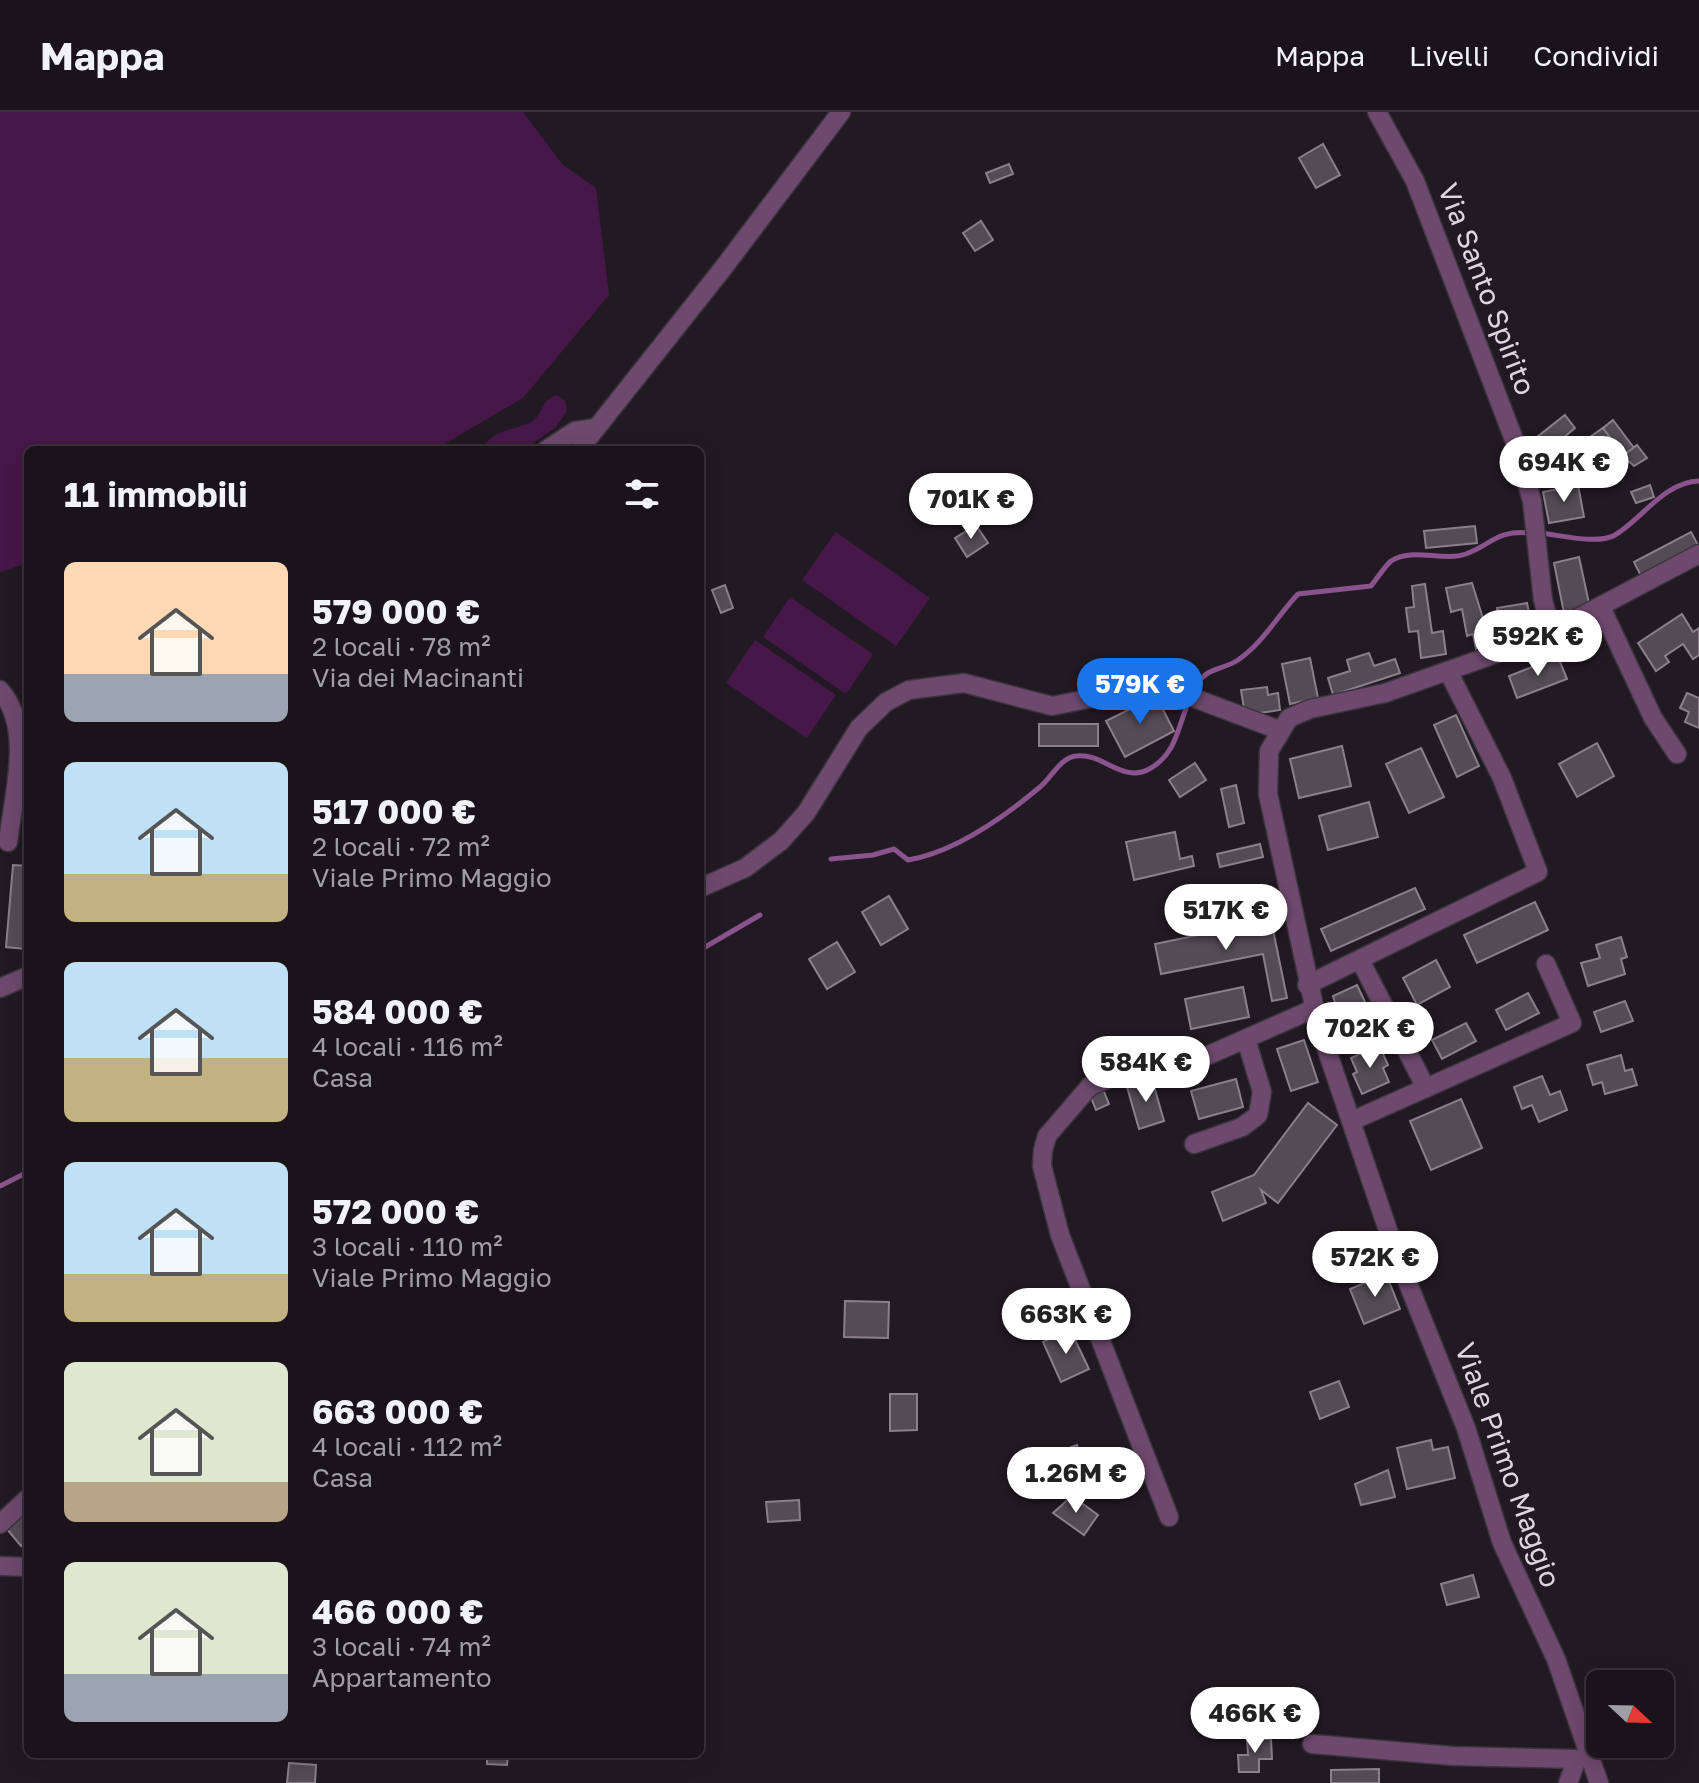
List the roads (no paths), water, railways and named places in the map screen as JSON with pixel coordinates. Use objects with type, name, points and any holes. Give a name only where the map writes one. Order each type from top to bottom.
[{"type":"street","points":[[582,446],[841,112]]},
{"type":"street","name":"Via Santo Spirito","points":[[1377,112],[1419,191],[1515,442],[1537,532],[1543,600],[1552,634]]},
{"type":"street","points":[[552,446],[575,431],[596,428]]},
{"type":"street","points":[[704,886],[745,868],[790,833],[859,728],[886,702],[909,690],[964,683],[1052,706],[1139,686],[1162,687],[1279,730],[1289,718],[1301,712],[1385,693],[1552,634],[1699,554]]},
{"type":"street","points":[[1601,607],[1653,718],[1677,754]]},
{"type":"street","points":[[1307,985],[1538,872],[1502,778],[1448,671]]},
{"type":"street","points":[[0,690],[13,709],[18,730],[4,842],[24,844]]},
{"type":"street","name":"Viale Primo Maggio","points":[[1279,730],[1267,757],[1268,794],[1313,1009],[1354,1120],[1395,1251],[1466,1428],[1502,1543],[1556,1659],[1583,1758],[1599,1783]]},
{"type":"street","points":[[1360,960],[1426,1088]]},
{"type":"street","points":[[1354,1120],[1572,1023],[1546,964]]},
{"type":"street","points":[[0,988],[24,978]]},
{"type":"street","points":[[1169,1517],[1060,1235],[1042,1166],[1043,1150],[1047,1136],[1090,1086],[1131,1073],[1184,1066],[1313,1009]]},
{"type":"street","points":[[1194,1144],[1242,1127],[1258,1115],[1262,1092],[1246,1039]]},
{"type":"street","points":[[0,1524],[24,1502]]},
{"type":"street","points":[[0,1566],[24,1567]]},
{"type":"street","points":[[1312,1744],[1453,1756],[1583,1758]]},
{"type":"street","points":[[1568,1783],[1583,1758]]},
{"type":"waterway","points":[[1540,533],[1608,538],[1625,528],[1664,494],[1686,483],[1699,481]]},
{"type":"waterway","points":[[1193,691],[1202,677],[1247,653],[1298,594],[1371,586],[1388,564],[1399,557],[1457,556],[1502,536],[1530,533]]},
{"type":"waterway","points":[[831,859],[873,855],[894,849],[908,860],[943,849],[978,832],[1011,810],[1070,757],[1086,756],[1131,773],[1151,768],[1172,747],[1189,701]]},
{"type":"waterway","points":[[704,948],[760,915]]},
{"type":"waterway","points":[[0,1186],[24,1174]]}]
